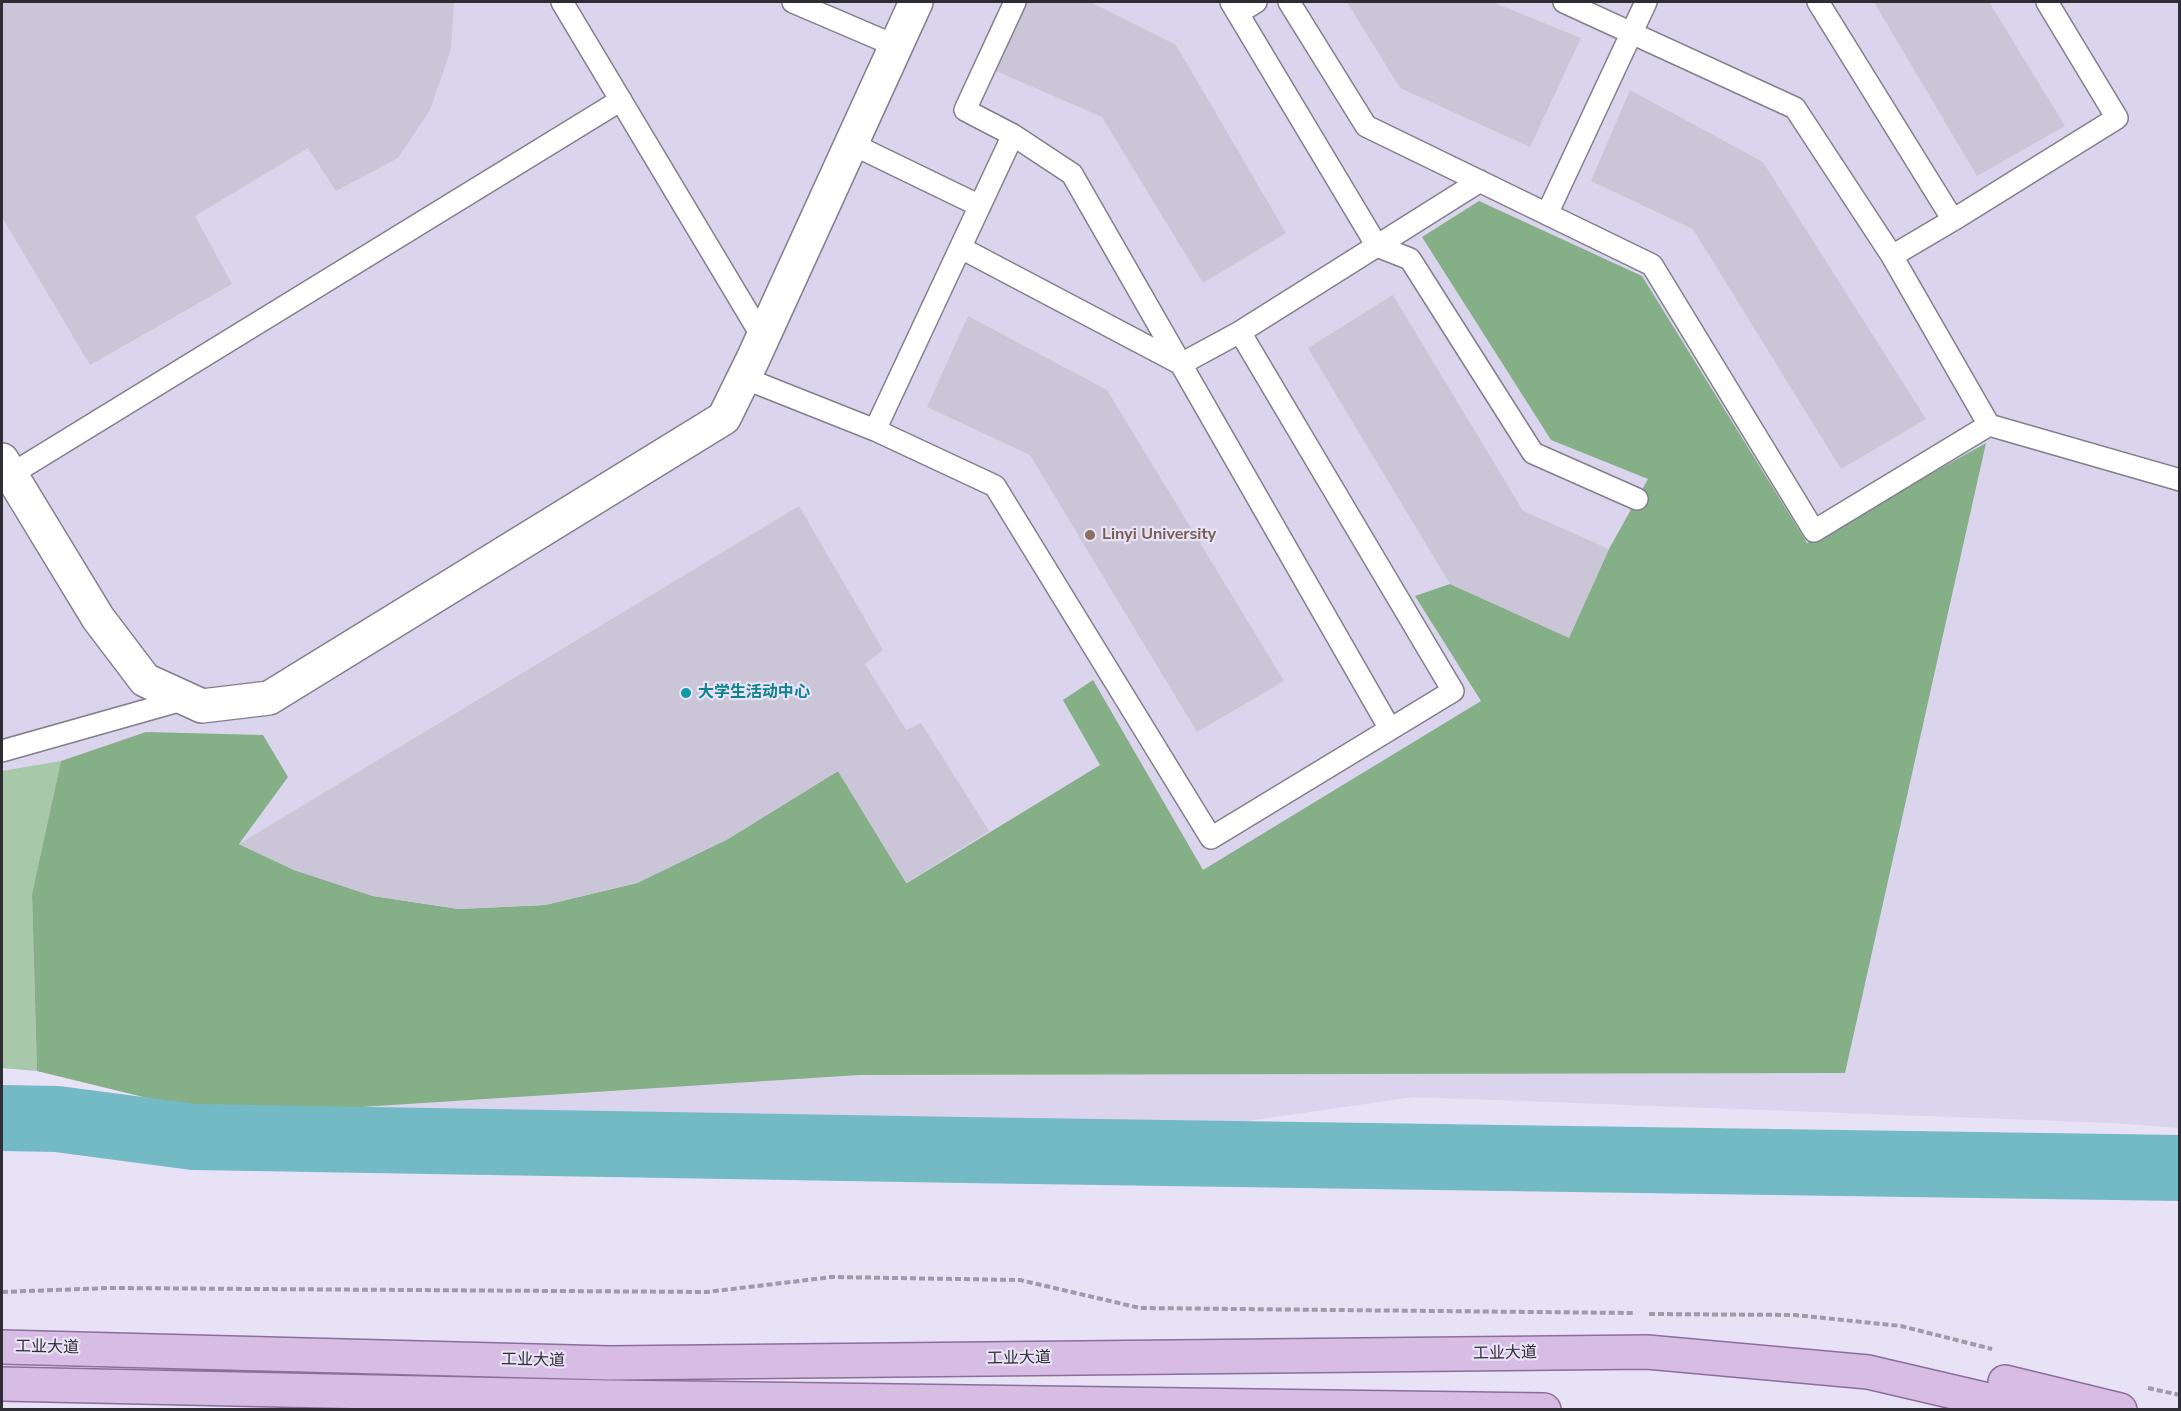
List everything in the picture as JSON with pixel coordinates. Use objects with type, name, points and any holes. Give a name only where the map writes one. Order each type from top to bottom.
[{"type":"main road","name":"工业大道","points":[[2,1347],[610,1363],[1647,1352],[1868,1372],[2031,1410]]},
{"type":"main road","points":[[1868,1372],[1966,1373],[2120,1410]]},
{"type":"main road","name":"工业大道","points":[[2,1384],[597,1397],[1544,1410]]},
{"type":"street","points":[[6,467],[98,618],[145,680],[202,706],[269,698],[724,418],[763,338],[916,2]]},
{"type":"lane","points":[[562,2],[763,338]]},
{"type":"lane","points":[[793,2],[896,46]]},
{"type":"lane","points":[[1015,2],[965,110],[1013,135],[1072,174],[1390,729]]},
{"type":"lane","points":[[1256,2],[1234,7],[1377,246],[1410,259],[1533,453],[1637,499]]},
{"type":"lane","points":[[1289,2],[1366,126],[1652,265],[1814,531],[1989,424]]},
{"type":"lane","points":[[1564,2],[1795,108],[1892,256],[1989,424],[2180,480]]},
{"type":"lane","points":[[1547,214],[1646,2]]},
{"type":"lane","points":[[1818,2],[1953,220]]},
{"type":"lane","points":[[1892,256],[2117,118],[2047,2]]},
{"type":"lane","points":[[6,467],[621,99]]},
{"type":"lane","points":[[875,430],[1013,135]]},
{"type":"lane","points":[[852,144],[980,206]]},
{"type":"lane","points":[[1181,364],[1240,332],[1480,181]]},
{"type":"lane","points":[[961,248],[1181,364]]},
{"type":"lane","points":[[744,378],[875,430],[994,486],[1211,838],[1453,691],[1240,332]]},
{"type":"lane","points":[[2,751],[186,699]]},
{"type":"path","points":[[2,1292],[110,1288],[707,1292],[832,1277],[1020,1280],[1140,1308],[1795,1315],[1901,1326],[1994,1349]]},
{"type":"path","points":[[2145,1387],[2180,1395]]},
{"type":"shaded area","name":"Linyi University","points":[[2,2],[2179,2],[2179,1128],[2113,1123],[1413,1097],[1179,1131],[221,1116],[37,1071],[2,1068]]},
{"type":"green space","points":[[1479,201],[1642,276],[1807,543],[1986,443],[1845,1073],[859,1075],[221,1116],[37,1071],[32,894],[61,761],[146,732],[263,735],[288,777],[239,844],[294,870],[373,896],[459,909],[545,905],[637,883],[728,839],[838,771],[907,883],[1100,765],[1063,700],[1093,680],[1203,870],[1481,701],[1415,596],[1450,584],[1569,637],[1609,549],[1648,479],[1551,440],[1422,237]]},
{"type":"green space","points":[[61,761],[32,894],[37,1071],[2,1068],[2,771]]},
{"type":"building","points":[[2,2],[454,2],[451,49],[430,110],[398,158],[336,191],[308,148],[195,216],[232,284],[90,365],[2,217]]},
{"type":"building","points":[[1025,2],[1090,2],[1176,45],[1286,233],[1203,283],[1102,117],[996,71]]},
{"type":"building","points":[[1347,2],[1492,2],[1581,38],[1530,147],[1400,88]]},
{"type":"building","points":[[1874,2],[1989,2],[2065,126],[1977,176]]},
{"type":"building","points":[[1630,90],[1763,162],[1926,419],[1841,469],[1693,229],[1591,181]]},
{"type":"building","points":[[1393,295],[1523,511],[1609,549],[1569,638],[1450,584],[1308,348]]},
{"type":"building","points":[[968,316],[1107,390],[1284,681],[1197,732],[1030,455],[927,407]]},
{"type":"building","name":"大学生活动中心","points":[[799,506],[883,650],[865,664],[906,730],[921,723],[989,831],[906,883],[838,771],[728,839],[637,883],[545,905],[459,909],[373,896],[294,870],[239,844]]},
{"type":"waterway","points":[[2,1118],[57,1119],[194,1137],[2180,1168]]},
{"type":"place","name":"Linyi University","points":[[1090,535]]},
{"type":"place","name":"大学生活动中心","points":[[686,693]]}]
